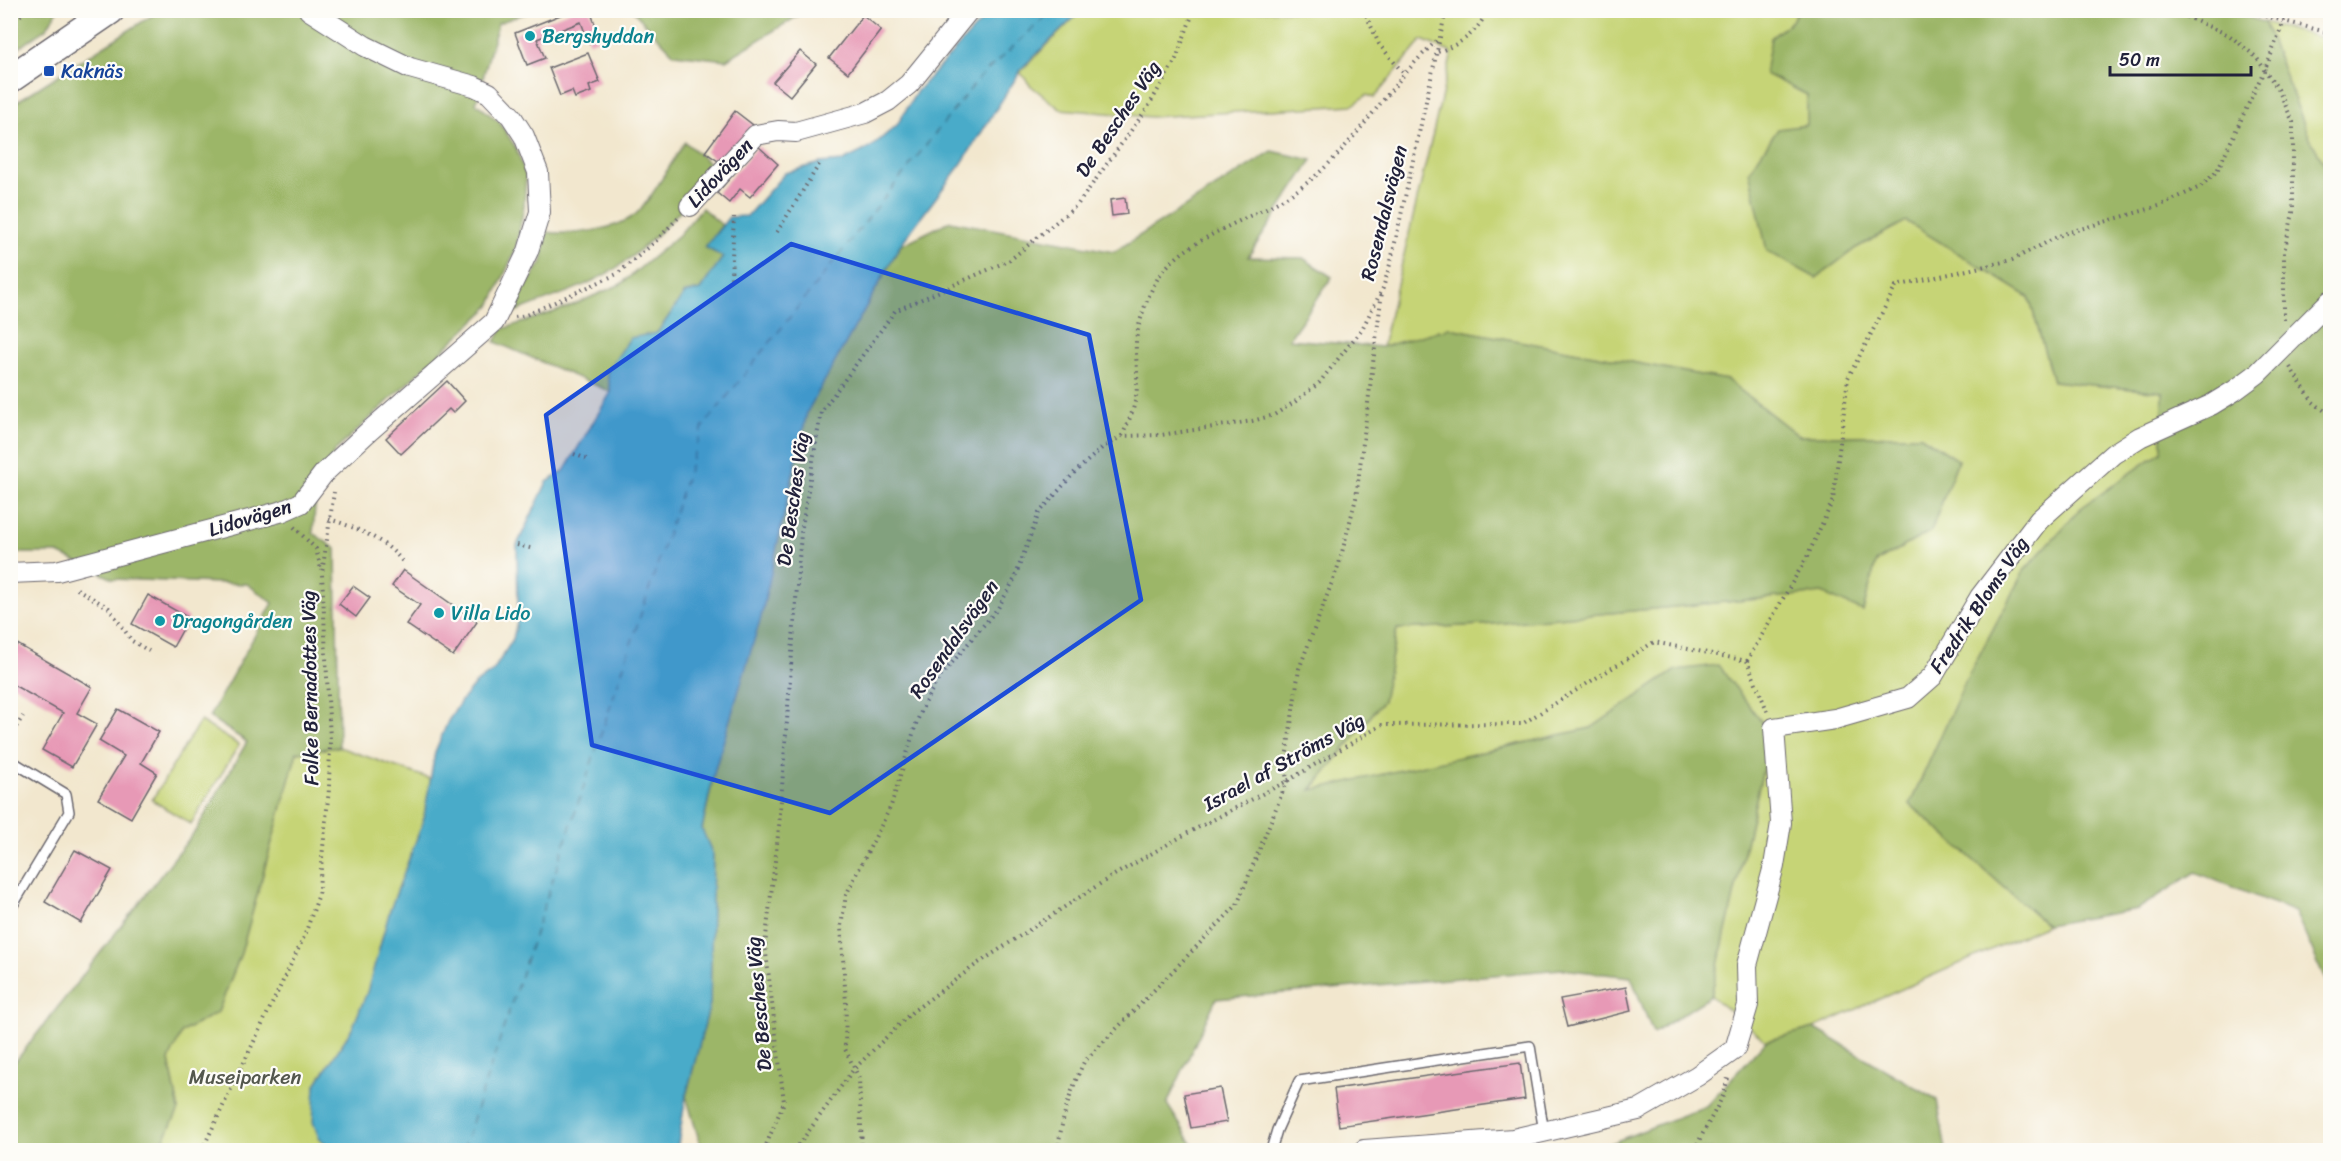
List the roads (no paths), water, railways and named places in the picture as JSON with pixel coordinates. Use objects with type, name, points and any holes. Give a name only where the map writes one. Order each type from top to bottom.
[{"type":"street","name":"Lidovägen","points":[[10,573],[57,571],[283,511],[301,503],[324,473],[494,322],[528,251],[540,212],[538,172],[524,136],[511,116],[489,93],[474,86],[410,68],[365,46],[309,10]]},
{"type":"street","name":"Lidovägen","points":[[690,206],[756,135],[778,131],[796,132],[865,113],[888,102],[909,84],[969,10]]},
{"type":"street","points":[[10,79],[103,13]]},
{"type":"street","name":"Fredrik Bloms Väg","points":[[1544,1132],[1638,1110],[1697,1077],[1736,1049],[1748,1005],[1747,964],[1774,866],[1781,823],[1774,728],[1835,719],[1908,698],[1933,676],[1980,597],[2039,520],[2113,454],[2140,437],[2211,405],[2234,391],[2284,348],[2331,301]]},
{"type":"street","points":[[1364,1150],[1513,1139],[1544,1132]]},
{"type":"lane","points":[[10,760],[66,794],[69,812],[10,910]]},
{"type":"lane","points":[[1271,1150],[1277,1130],[1299,1081],[1530,1046],[1544,1132]]},
{"type":"water","points":[[991,11],[1081,11],[1023,67],[962,163],[901,244],[807,412],[761,617],[715,769],[702,829],[713,855],[710,1004],[686,1096],[677,1150],[326,1150],[328,1145],[319,1138],[313,1122],[315,1086],[352,1029],[367,992],[390,910],[423,822],[435,752],[448,721],[461,701],[475,684],[493,671],[513,639],[518,617],[517,545],[547,482],[564,471],[611,392],[607,372],[630,338],[657,333],[685,293],[700,290],[723,257],[705,247],[729,217],[747,216],[785,173],[820,163],[843,161],[871,147],[897,125],[917,91]]},
{"type":"place","name":"Bergshyddan","points":[[530,36]]},
{"type":"place","name":"Kaknäs","points":[[49,71]]},
{"type":"place","name":"Villa Lido","points":[[439,613]]},
{"type":"place","name":"Dragongården","points":[[160,621]]},
{"type":"park label","name":"Museiparken","points":[[245,1077]]}]
